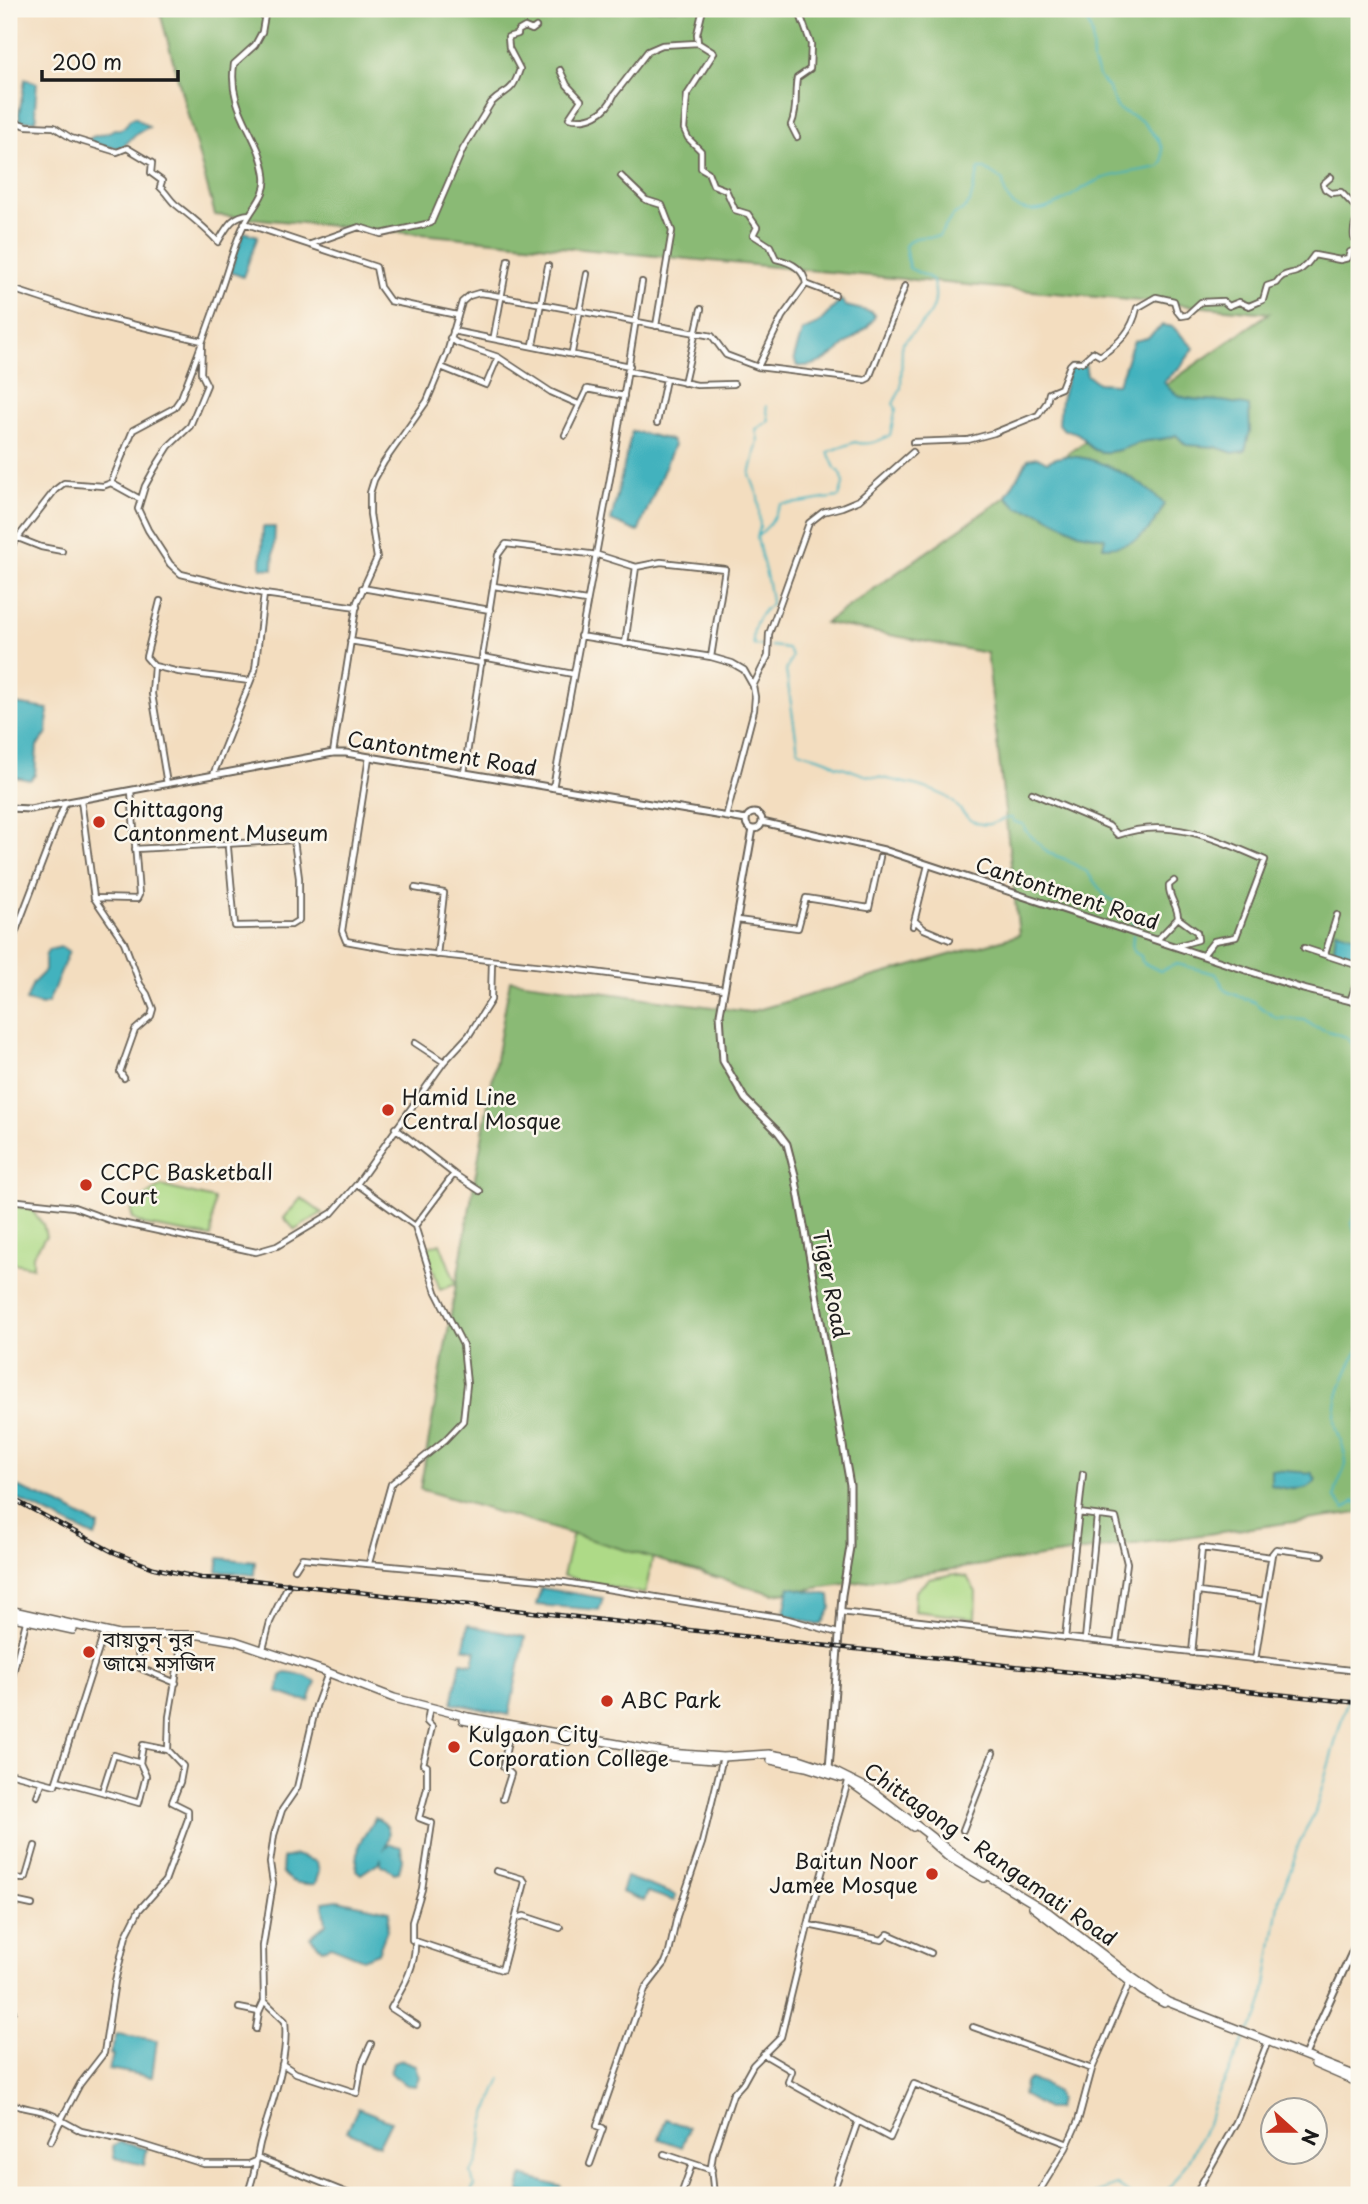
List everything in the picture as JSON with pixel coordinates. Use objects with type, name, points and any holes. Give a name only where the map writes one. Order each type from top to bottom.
[{"type":"highway","name":"Chittagong - Rangamati Road","points":[[9,1609],[27,1617],[104,1634],[136,1638],[218,1637],[263,1649],[394,1698],[468,1717],[668,1753],[723,1758],[769,1755],[799,1759],[829,1769],[890,1803],[960,1859],[1048,1912],[1131,1980],[1168,2002],[1359,2083]]},
{"type":"highway","name":"Chittagong - Rangamati Road","points":[[9,1617],[27,1617]]},
{"type":"highway","name":"Chittagong - Rangamati Road","points":[[183,1637],[244,1648],[395,1702],[510,1730],[669,1758],[775,1760],[849,1779]]},
{"type":"highway","name":"Chittagong - Rangamati Road","points":[[1267,2042],[1359,2077]]},
{"type":"street","points":[[9,550],[55,490],[64,483],[103,486],[111,483],[133,430],[174,408],[181,398],[244,223],[264,191],[265,176],[247,124],[240,116],[233,84],[233,68],[259,38],[266,9]]},
{"type":"street","points":[[698,43],[697,34],[703,9]]},
{"type":"street","points":[[797,137],[791,125],[796,114],[794,92],[797,78],[810,69],[811,54],[811,44],[798,9]]},
{"type":"street","points":[[312,244],[359,227],[381,234],[431,223],[463,149],[491,103],[497,97],[509,93],[516,81],[520,69],[509,48],[508,37],[518,34],[518,31],[525,27],[530,30],[536,27]]},
{"type":"street","points":[[560,70],[567,85],[581,100],[569,118],[584,120],[597,115],[611,102],[648,51],[663,45],[698,43],[714,53],[687,95],[684,129],[688,138],[701,151],[701,168],[708,172],[713,185],[726,190],[735,210],[748,214],[757,227],[753,235],[770,246],[776,259],[786,261],[805,275],[806,285],[782,317],[758,367]]},
{"type":"street","points":[[9,120],[27,126],[54,127],[71,138],[117,152],[127,148],[138,153],[152,163],[151,173],[162,181],[160,187],[172,201],[188,216],[201,223],[218,242],[233,218],[239,214],[251,214]]},
{"type":"street","points":[[621,176],[646,200],[662,205],[672,230],[656,326]]},
{"type":"street","points":[[1331,177],[1323,184],[1325,189],[1331,193],[1341,192],[1359,214],[1355,220],[1353,234],[1359,239]]},
{"type":"street","points":[[244,223],[376,267],[380,286],[390,301],[457,315]]},
{"type":"street","points":[[914,442],[968,440],[995,433],[1038,415],[1047,402],[1049,393],[1061,388],[1073,362],[1082,362],[1093,352],[1100,356],[1119,344],[1134,322],[1137,308],[1156,297],[1174,301],[1181,316],[1201,302],[1223,301],[1229,306],[1239,302],[1249,306],[1263,300],[1267,286],[1276,284],[1281,276],[1287,273],[1299,271],[1314,256],[1340,260],[1348,258],[1350,252],[1359,249]]},
{"type":"street","points":[[494,336],[508,260]]},
{"type":"street","points":[[533,345],[548,266]]},
{"type":"street","points":[[572,352],[587,274]]},
{"type":"street","points":[[553,788],[642,282]]},
{"type":"street","points":[[806,285],[835,295]]},
{"type":"street","points":[[333,752],[357,607],[362,588],[377,558],[370,514],[370,493],[384,462],[427,401],[462,302],[469,296],[479,293],[712,336],[726,355],[758,367],[865,380],[869,377],[905,286]]},
{"type":"street","points":[[9,288],[85,313],[202,341]]},
{"type":"street","points":[[684,383],[701,309]]},
{"type":"street","points":[[453,331],[629,368],[684,383],[734,383]]},
{"type":"street","points":[[450,338],[498,357],[551,392],[578,404]]},
{"type":"street","points":[[202,341],[201,373],[207,385],[190,426],[169,446],[140,499],[138,509],[148,530],[170,564],[181,574],[264,594],[357,607]]},
{"type":"street","points":[[441,367],[486,385],[498,357]]},
{"type":"street","points":[[657,423],[666,379]]},
{"type":"street","points":[[565,435],[587,389],[624,396]]},
{"type":"street","points":[[753,686],[768,656],[769,634],[809,523],[823,512],[859,500],[913,452]]},
{"type":"street","points":[[111,483],[140,499]]},
{"type":"street","points":[[19,538],[41,547],[62,551]]},
{"type":"street","points":[[464,773],[498,555],[506,544],[595,555],[636,567],[661,562],[725,569],[711,657]]},
{"type":"street","points":[[625,644],[636,567]]},
{"type":"street","points":[[494,586],[586,601]]},
{"type":"street","points":[[362,588],[490,610]]},
{"type":"street","points":[[213,775],[255,670],[264,594]]},
{"type":"street","points":[[160,601],[146,657],[154,666],[250,681]]},
{"type":"street","points":[[580,636],[711,657],[732,663],[744,670],[753,686],[754,710],[726,817]]},
{"type":"street","points":[[350,641],[573,674]]},
{"type":"street","points":[[154,666],[152,694],[167,784]]},
{"type":"street","name":"Cantontment Road","points":[[9,808],[30,809],[65,803],[333,752],[746,820]]},
{"type":"street","points":[[369,757],[342,931],[346,941],[437,955],[724,989]]},
{"type":"street","points":[[94,898],[137,899],[139,895],[131,791]]},
{"type":"street","points":[[1032,793],[1109,827],[1118,835],[1159,826],[1193,832],[1265,860],[1236,937],[1214,941],[1203,955]]},
{"type":"street","points":[[81,800],[94,898],[124,942],[153,1009],[151,1016],[135,1030],[120,1072],[124,1078]]},
{"type":"street","points":[[9,949],[65,803]]},
{"type":"street","points":[[755,813],[760,816],[762,822],[759,828],[753,829],[748,826],[746,820],[749,815],[755,813]]},
{"type":"street","name":"Cantontment Road","points":[[762,822],[884,850],[1303,989],[1359,1003]]},
{"type":"street","name":"Tiger Road","points":[[753,829],[720,1014],[723,1061],[745,1098],[787,1144],[795,1175],[850,1485],[850,1547],[838,1633],[829,1769]]},
{"type":"street","points":[[135,849],[294,840],[299,878],[299,920],[291,925],[235,926],[228,848]]},
{"type":"street","points":[[737,920],[798,929],[806,898],[869,908],[880,857]]},
{"type":"street","points":[[928,865],[914,923],[950,940]]},
{"type":"street","points":[[1157,940],[1178,918],[1178,909],[1168,893],[1174,881]]},
{"type":"street","points":[[415,888],[444,893],[437,955]]},
{"type":"street","points":[[1325,955],[1337,915]]},
{"type":"street","points":[[1175,946],[1198,940],[1197,932],[1178,918]]},
{"type":"street","points":[[1304,948],[1359,966]]},
{"type":"street","points":[[9,1200],[74,1207],[112,1221],[256,1252],[277,1246],[331,1213],[357,1184],[444,1062],[469,1035],[491,1000],[492,961]]},
{"type":"street","points":[[1350,1001],[1359,976]]},
{"type":"street","points":[[415,1043],[444,1062]]},
{"type":"street","points":[[9,1045],[12,1049],[9,1062]]},
{"type":"street","points":[[395,1128],[480,1191]]},
{"type":"street","points":[[415,1226],[454,1174]]},
{"type":"street","points":[[357,1184],[415,1226],[436,1292],[463,1345],[467,1398],[463,1421],[445,1440],[391,1484],[369,1563]]},
{"type":"street","points":[[1065,1638],[1083,1474]]},
{"type":"street","points":[[1079,1513],[1116,1518],[1127,1563],[1116,1644]]},
{"type":"street","points":[[1084,1640],[1097,1516]]},
{"type":"street","points":[[1192,1653],[1202,1548],[1271,1557]]},
{"type":"street","points":[[1255,1660],[1271,1557],[1276,1549],[1322,1555]]},
{"type":"street","points":[[295,1569],[302,1558],[564,1582],[784,1618],[838,1633]]},
{"type":"street","points":[[263,1649],[270,1622],[288,1585]]},
{"type":"street","points":[[1199,1592],[1265,1601]]},
{"type":"street","points":[[840,1612],[1358,1671]]},
{"type":"street","points":[[9,1689],[27,1617]]},
{"type":"street","points":[[9,1773],[54,1786],[104,1634]]},
{"type":"street","points":[[168,1750],[169,1717],[183,1637]]},
{"type":"street","points":[[136,1638],[140,1668],[176,1683]]},
{"type":"street","points":[[256,2029],[264,2001],[263,1946],[272,1883],[270,1863],[274,1836],[282,1810],[297,1788],[316,1706],[327,1676]]},
{"type":"street","points":[[429,1712],[427,1722],[432,1727],[423,1764],[427,1766],[427,1788],[419,1818],[432,1823],[422,1889],[411,1931],[412,1940],[502,1970],[525,1880],[496,1871]]},
{"type":"street","points":[[503,1799],[511,1774],[503,1767],[510,1730]]},
{"type":"street","points":[[51,2140],[80,2084],[104,2053],[115,1981],[126,1936],[139,1910],[165,1881],[188,1819],[188,1810],[172,1802],[183,1766],[168,1750],[143,1745],[140,1762],[146,1776],[139,1803],[57,1780]]},
{"type":"street","points":[[963,1830],[993,1753]]},
{"type":"street","points":[[102,1792],[114,1755],[140,1762]]},
{"type":"street","points":[[590,2164],[603,2128],[597,2126],[645,1989],[665,1963],[669,1953],[677,1916],[702,1843],[723,1758]]},
{"type":"street","points":[[714,2195],[713,2154],[733,2094],[753,2065],[781,2037],[808,1925],[849,1779]]},
{"type":"street","points":[[37,1796],[42,1783]]},
{"type":"street","points":[[9,1878],[26,1877],[35,1846]]},
{"type":"street","points":[[9,1900],[32,1905]]},
{"type":"street","points":[[517,1918],[524,1916],[560,1928]]},
{"type":"street","points":[[808,1925],[882,1940],[888,1934],[931,1953]]},
{"type":"street","points":[[1305,2055],[1359,1937]]},
{"type":"street","points":[[415,1942],[413,1963],[391,2008],[417,2025]]},
{"type":"street","points":[[1037,2195],[1068,2144],[1078,2121],[1092,2069],[1131,1980]]},
{"type":"street","points":[[247,2195],[282,2064],[286,2035],[285,2021],[264,2001]]},
{"type":"street","points":[[239,2008],[259,2012]]},
{"type":"street","points":[[973,2027],[1092,2069]]},
{"type":"street","points":[[1195,2195],[1236,2122],[1267,2042]]},
{"type":"street","points":[[282,2064],[296,2073],[357,2093],[362,2064],[371,2044]]},
{"type":"street","points":[[764,2054],[792,2071],[788,2081],[890,2138],[914,2084],[1068,2144]]},
{"type":"street","points":[[9,2103],[51,2113],[81,2131],[136,2143],[204,2164],[249,2164],[256,2159]]},
{"type":"street","points":[[832,2195],[858,2121]]},
{"type":"street","points":[[664,2154],[712,2171]]},
{"type":"street","points":[[256,2159],[348,2194]]},
{"type":"street","points":[[681,2195],[692,2164]]},
{"type":"green space","points":[[159,9],[1359,9],[1359,1513],[773,1594],[420,1489],[510,980],[750,1012],[1019,935],[987,653],[825,623],[1269,313],[215,215]]},
{"type":"green space","points":[[161,1186],[214,1199],[211,1237],[144,1225],[133,1219],[131,1211]]},
{"type":"green space","points":[[301,1198],[322,1213],[295,1230],[284,1218]]},
{"type":"green space","points":[[9,1206],[30,1208],[43,1224],[46,1236],[33,1255],[33,1267],[9,1262]]},
{"type":"green space","points":[[440,1243],[456,1284],[440,1290],[426,1248]]},
{"type":"green space","points":[[573,1533],[654,1551],[645,1594],[563,1576]]},
{"type":"green space","points":[[954,1574],[967,1577],[976,1592],[975,1618],[914,1611],[915,1592],[929,1579]]},
{"type":"water","points":[[25,79],[37,83],[35,121],[20,121]]},
{"type":"water","points":[[135,117],[149,127],[121,147],[90,142],[92,137],[123,128]]},
{"type":"water","points":[[244,232],[258,236],[243,277],[230,272]]},
{"type":"water","points":[[841,300],[846,306],[871,312],[875,316],[864,330],[827,359],[813,365],[797,366],[794,358],[802,331],[818,324]]},
{"type":"water","points":[[1163,325],[1173,327],[1194,348],[1182,365],[1164,382],[1182,397],[1249,406],[1250,431],[1245,451],[1233,453],[1216,447],[1186,445],[1176,435],[1138,443],[1117,451],[1100,452],[1090,447],[1077,433],[1064,430],[1059,424],[1061,400],[1071,365],[1085,364],[1087,375],[1098,383],[1117,384],[1134,341],[1147,338]]},
{"type":"water","points":[[632,431],[671,440],[674,445],[638,532],[611,521]]},
{"type":"water","points":[[1038,457],[1047,462],[1060,457],[1076,457],[1109,466],[1141,485],[1164,504],[1154,523],[1141,536],[1124,545],[1103,547],[1105,538],[1079,533],[1039,512],[1018,508],[1006,496],[1028,459]]},
{"type":"water","points":[[263,527],[275,527],[273,569],[261,568]]},
{"type":"water","points":[[9,703],[48,709],[47,734],[37,746],[35,775],[30,780],[9,776]]},
{"type":"water","points":[[1336,930],[1359,937],[1359,956],[1334,949]]},
{"type":"water","points":[[61,947],[69,951],[48,1003],[42,1005],[26,1001],[33,983],[45,971],[48,950]]},
{"type":"water","points":[[1271,1470],[1312,1473],[1316,1480],[1301,1489],[1283,1488],[1271,1485]]},
{"type":"water","points":[[9,1484],[59,1504],[99,1526],[95,1537],[9,1495]]},
{"type":"water","points":[[219,1558],[255,1562],[254,1575],[217,1571]]},
{"type":"water","points":[[789,1587],[830,1595],[831,1608],[822,1624],[817,1625],[784,1614]]},
{"type":"water","points":[[541,1588],[603,1598],[599,1610],[536,1605]]},
{"type":"water","points":[[468,1625],[525,1637],[509,1715],[452,1703],[461,1662],[473,1664],[476,1651],[464,1648]]},
{"type":"water","points":[[286,1673],[306,1676],[316,1682],[309,1701],[278,1692],[281,1676]]},
{"type":"water","points":[[375,1818],[387,1826],[385,1848],[390,1844],[401,1847],[399,1872],[394,1873],[381,1864],[381,1858],[361,1874],[356,1870],[359,1844]]},
{"type":"water","points":[[296,1855],[317,1862],[319,1872],[315,1884],[296,1882],[282,1872],[283,1858]]},
{"type":"water","points":[[626,1877],[676,1895],[674,1901],[648,1892],[644,1901],[621,1892]]},
{"type":"water","points":[[337,1900],[390,1911],[387,1930],[378,1953],[363,1959],[331,1946],[322,1949],[310,1937],[326,1924],[323,1902]]},
{"type":"water","points":[[117,2034],[157,2040],[152,2077],[109,2069],[113,2055],[110,2054]]},
{"type":"water","points":[[402,2060],[415,2065],[419,2077],[415,2086],[407,2085],[390,2073],[393,2063]]},
{"type":"water","points":[[1030,2079],[1056,2092],[1059,2099],[1057,2109],[1047,2109],[1023,2095],[1025,2083]]},
{"type":"water","points":[[358,2108],[391,2121],[379,2145],[347,2131]]},
{"type":"water","points":[[666,2119],[689,2128],[682,2147],[659,2139]]},
{"type":"water","points":[[120,2142],[147,2149],[144,2165],[114,2158],[113,2147]]},
{"type":"water","points":[[522,2176],[562,2187],[560,2195],[535,2195],[519,2191]]},
{"type":"waterway","points":[[766,646],[754,645],[753,639],[756,622],[771,604],[757,537],[769,525],[781,504],[839,497],[843,485],[842,475],[835,468],[828,452],[855,442],[873,442],[890,435],[896,408],[893,404],[901,388],[902,344],[929,316],[935,300],[932,279],[909,268],[905,246],[916,238],[939,236],[953,215],[962,211],[970,202],[979,169],[985,169],[1003,181],[1005,192],[1015,206],[1040,210],[1059,203],[1101,179],[1159,167],[1163,162],[1162,148],[1157,138],[1142,121],[1118,109],[1108,88],[1099,77],[1093,63],[1092,35],[1084,9]]},
{"type":"waterway","points":[[1133,9],[1140,12],[1176,14],[1179,9]]},
{"type":"waterway","points":[[757,537],[760,527],[758,496],[750,475],[758,441],[756,429],[769,421],[766,406]]},
{"type":"waterway","points":[[771,646],[787,648],[792,656],[786,671],[798,750],[867,776],[939,793],[951,800],[966,816],[981,824],[1012,818],[1024,825],[1025,830],[1048,853],[1087,872],[1105,896],[1131,911],[1134,915],[1133,929]]},
{"type":"waterway","points":[[1133,935],[1133,950],[1141,956],[1142,962],[1160,971],[1177,964],[1216,974],[1226,991],[1254,1002],[1276,1018],[1305,1020],[1313,1026],[1346,1037],[1359,1053]]},
{"type":"waterway","points":[[1359,1200],[1352,1222],[1359,1248]]},
{"type":"waterway","points":[[1359,1350],[1345,1376],[1335,1417],[1346,1463],[1335,1498],[1345,1509],[1355,1501],[1359,1504]]},
{"type":"waterway","points":[[1349,1668],[1347,1664],[1359,1637]]},
{"type":"waterway","points":[[1249,2031],[1258,2018],[1264,1997],[1280,1898],[1299,1843],[1315,1812],[1350,1691],[1351,1673]]},
{"type":"waterway","points":[[1164,2195],[1186,2164],[1209,2121],[1213,2105],[1246,2036]]},
{"type":"waterway","points":[[470,2195],[474,2186],[471,2172],[479,2155],[484,2123],[501,2079]]},
{"type":"waterway","points":[[1094,2195],[1117,2185],[1131,2195]]},
{"type":"railway","points":[[9,1497],[113,1552],[154,1568],[201,1578],[253,1580],[1359,1703]]},
{"type":"place","name":"Chittagong Cantonment Museum","points":[[99,822]]},
{"type":"place","name":"Hamid Line Central Mosque","points":[[388,1110]]},
{"type":"place","name":"CCPC Basketball Court","points":[[86,1185]]},
{"type":"place","name":"বায়তুন্ নুর জামে মসজিদ","points":[[89,1652]]},
{"type":"place","name":"ABC Park","points":[[607,1701]]},
{"type":"place","name":"Kulgaon City Corporation College","points":[[454,1747]]},
{"type":"place","name":"Baitun Noor Jamee Mosque","points":[[932,1874]]}]
